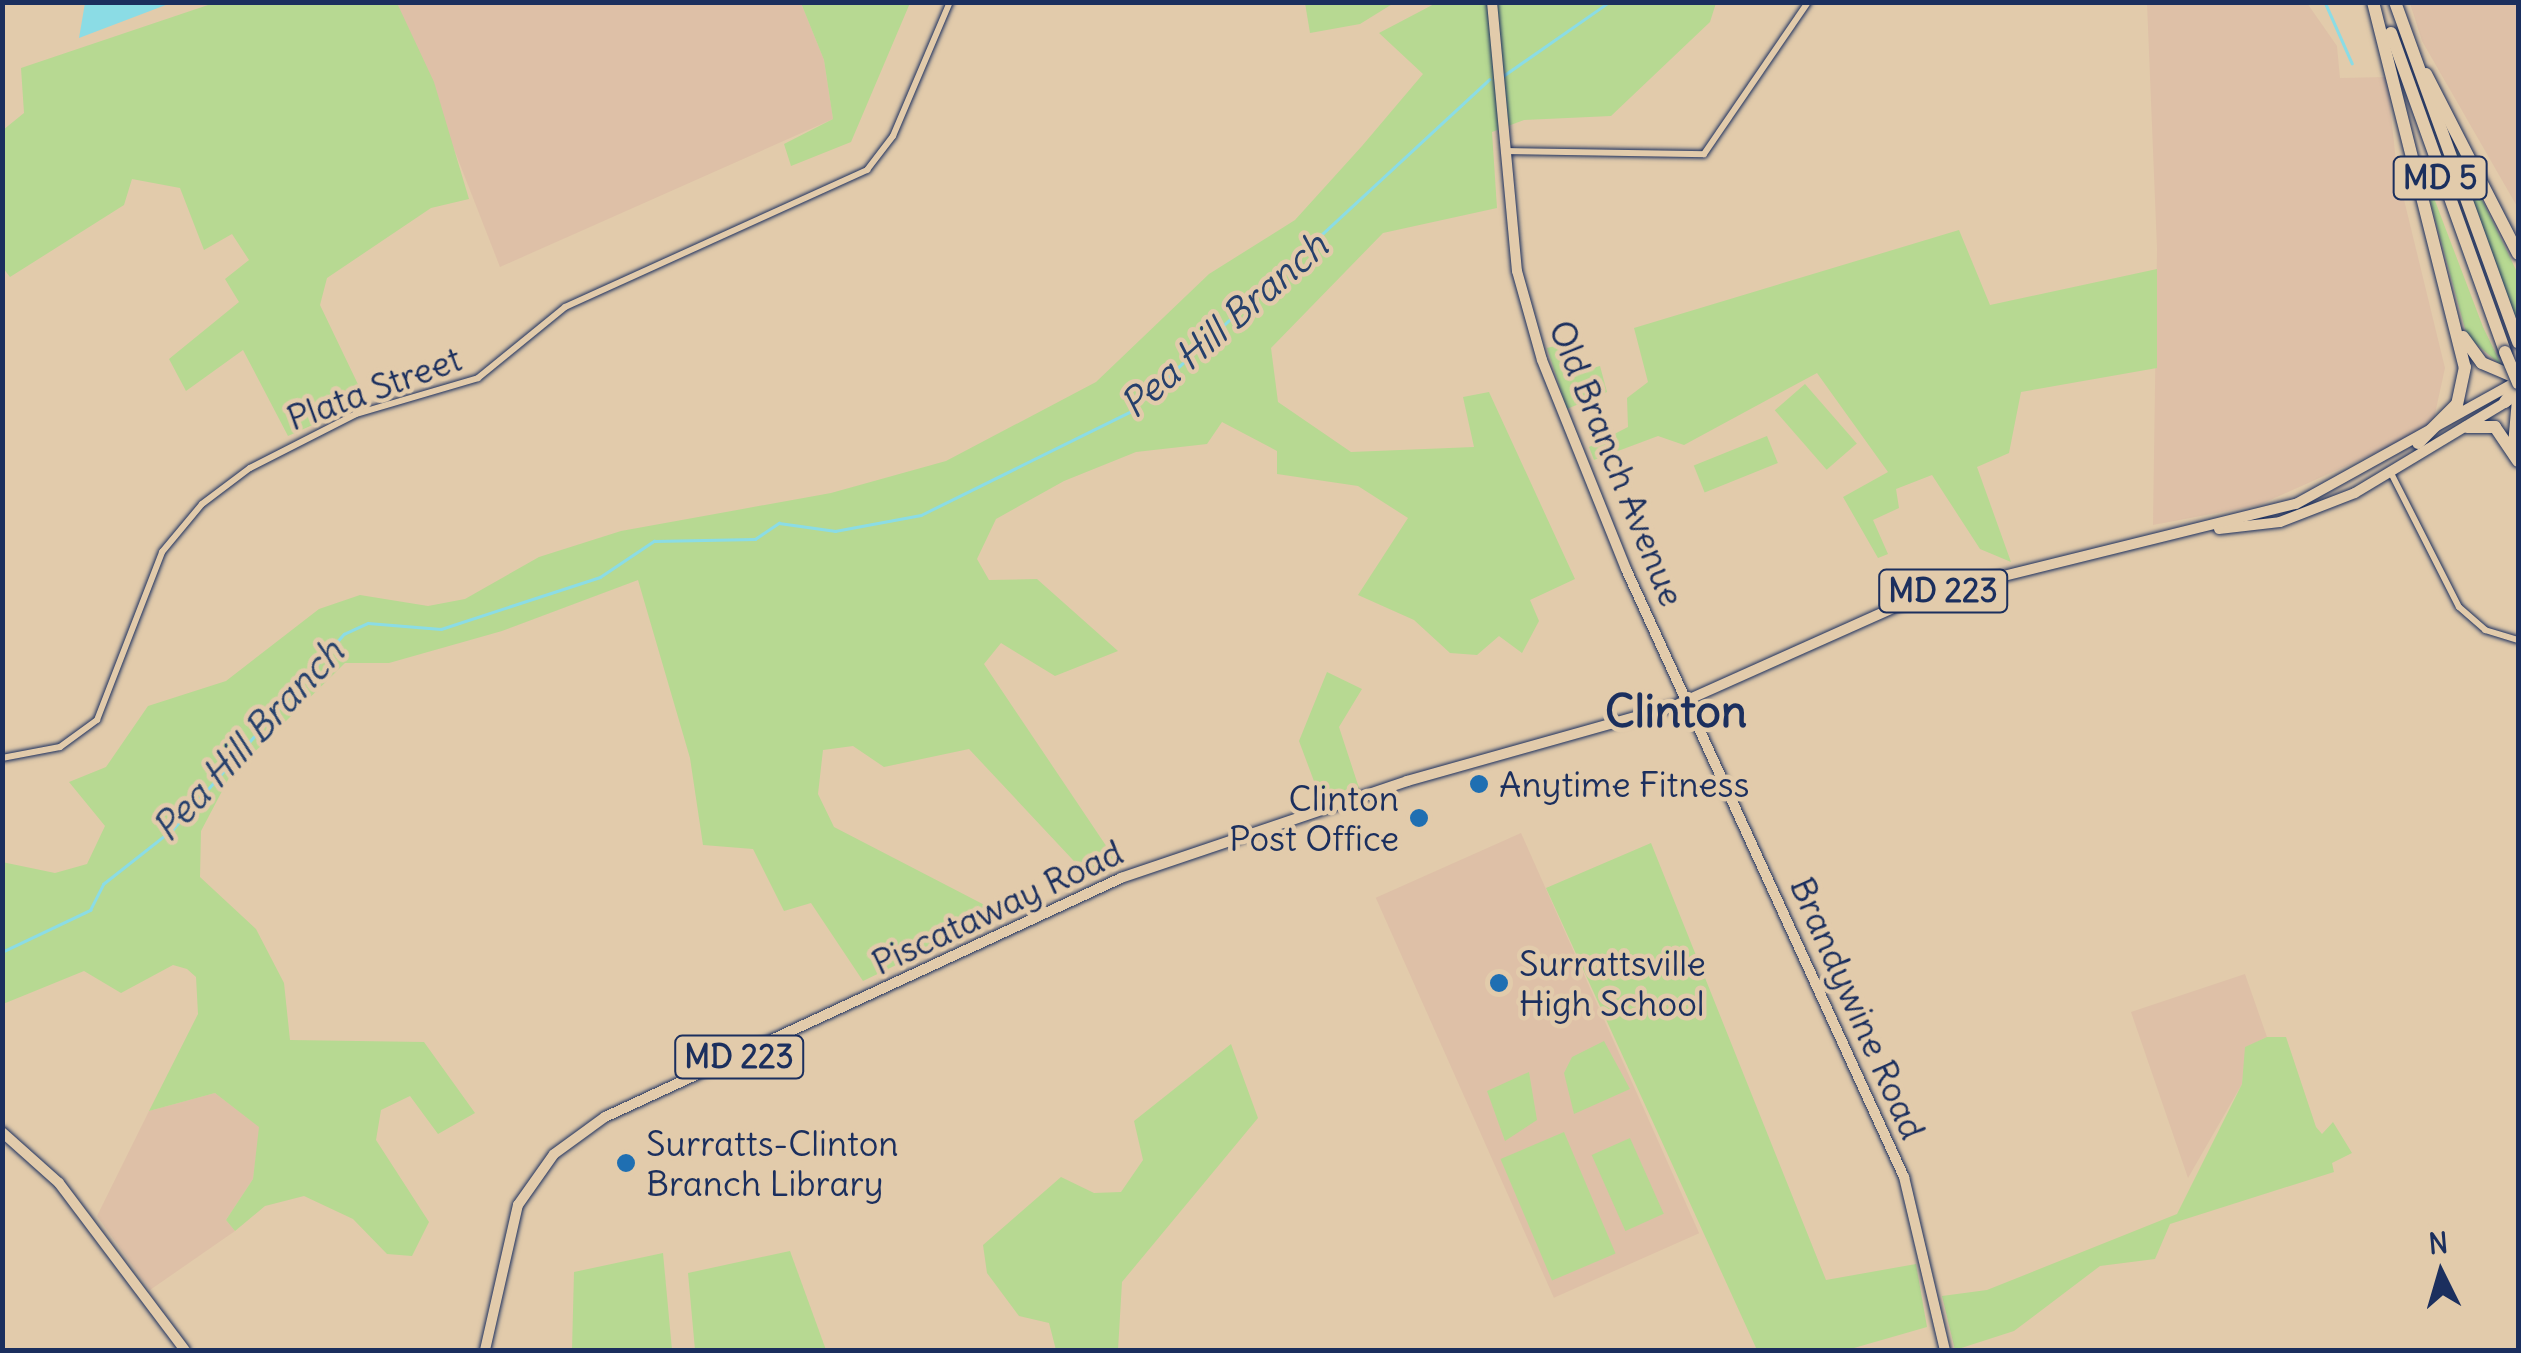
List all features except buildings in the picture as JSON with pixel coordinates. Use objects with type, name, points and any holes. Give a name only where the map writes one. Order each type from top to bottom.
[{"type":"highway","points":[[2376,2],[2454,316],[2461,394],[2418,443]]},
{"type":"highway","name":"MD 5","points":[[2376,2],[2505,352],[2515,389]]},
{"type":"highway","points":[[2396,2],[2518,254]]},
{"type":"highway","name":"MD 5","points":[[2396,2],[2518,342]]},
{"type":"highway","points":[[2454,316],[2478,358],[2515,389],[2511,421],[2518,459]]},
{"type":"highway","points":[[2467,428],[2495,427],[2518,459]]},
{"type":"main road","name":"Old Branch Avenue","points":[[1492,2],[1517,271],[1542,360],[1688,700]]},
{"type":"main road","name":"MD 223","points":[[1688,700],[1915,598],[2212,529],[2314,511],[2391,474],[2467,428],[2515,389]]},
{"type":"main road","name":"MD 223","points":[[2212,529],[2330,490],[2515,389]]},
{"type":"main road","points":[[2330,490],[2391,474],[2418,443]]},
{"type":"main road","name":"Piscataway Road","points":[[485,1350],[518,1205],[554,1154],[605,1116],[1121,878],[1688,700]]},
{"type":"main road","name":"Brandywine Road","points":[[1688,700],[1905,1179],[1945,1350]]},
{"type":"main road","points":[[2,1132],[59,1183],[185,1350]]},
{"type":"street","name":"Plata Street","points":[[2,758],[60,747],[97,720],[162,552],[202,504],[250,468],[356,414],[478,378],[565,308],[867,170],[892,136],[950,2]]},
{"type":"street","points":[[1506,151],[1704,154],[1808,2]]},
{"type":"street","points":[[2391,474],[2461,609],[2484,630],[2518,640]]},
{"type":"shaded area","points":[[397,3],[801,3],[824,60],[833,119],[500,267]]},
{"type":"shaded area","points":[[2147,3],[2307,3],[2337,46],[2340,78],[2387,77],[2397,171],[2445,368],[2433,423],[2415,435],[2259,505],[2153,525],[2157,249]]},
{"type":"shaded area","points":[[2410,3],[2518,3],[2518,208],[2422,41]]},
{"type":"shaded area","points":[[1521,833],[1699,1233],[1554,1298],[1376,898]]},
{"type":"shaded area","points":[[2245,974],[2267,1037],[2246,1047],[2242,1084],[2188,1178],[2131,1012]]},
{"type":"shaded area","points":[[215,1093],[260,1127],[253,1179],[226,1220],[235,1231],[150,1290],[97,1216],[149,1111]]},
{"type":"green space","points":[[1305,2],[1394,3],[1360,24],[1310,33]]},
{"type":"green space","points":[[1438,2],[1716,3],[1710,22],[1611,116],[1524,120],[1492,132],[1497,208],[1383,233],[1271,348],[1278,402],[1351,452],[1474,447],[1463,397],[1489,392],[1575,579],[1530,600],[1539,621],[1522,653],[1499,636],[1477,655],[1450,653],[1414,620],[1358,595],[1408,518],[1358,486],[1277,474],[1277,451],[1222,422],[1207,444],[1136,452],[1064,481],[996,519],[977,559],[989,580],[1037,579],[1118,651],[1055,676],[1001,643],[984,664],[1121,868],[1087,875],[969,749],[884,767],[853,746],[823,750],[818,794],[834,827],[1002,914],[863,981],[811,903],[784,911],[753,849],[703,845],[690,758],[638,580],[502,631],[389,663],[345,663],[230,776],[201,831],[200,877],[256,929],[284,983],[290,1040],[424,1042],[475,1113],[438,1134],[410,1096],[381,1110],[376,1140],[429,1222],[412,1256],[387,1254],[353,1219],[304,1196],[265,1206],[235,1231],[226,1220],[253,1179],[259,1127],[215,1093],[149,1111],[198,1014],[196,977],[187,969],[173,965],[121,993],[84,971],[3,1004],[2,862],[55,873],[87,864],[105,826],[69,782],[106,767],[148,706],[226,681],[319,609],[360,595],[428,606],[465,599],[539,557],[621,531],[831,493],[946,461],[1096,382],[1209,274],[1295,220],[1362,146],[1423,74],[1379,33]]},
{"type":"green space","points":[[214,3],[397,3],[434,82],[469,199],[431,208],[327,278],[320,305],[366,401],[288,436],[243,350],[186,391],[169,359],[239,302],[225,279],[249,260],[232,234],[204,250],[180,188],[132,179],[124,205],[10,277],[3,268],[3,130],[24,113],[21,68]]},
{"type":"green space","points":[[801,3],[910,3],[851,142],[791,166],[784,144],[833,119],[824,60]]},
{"type":"green space","points":[[2459,152],[2518,274],[2518,325],[2456,153]]},
{"type":"green space","points":[[2418,156],[2483,327],[2502,366],[2467,336]]},
{"type":"green space","points":[[1959,230],[1990,305],[2157,269],[2157,368],[2021,392],[2009,453],[1977,467],[2011,562],[1980,549],[1932,475],[1896,489],[1899,508],[1873,520],[1888,554],[1878,558],[1843,497],[1888,472],[1817,373],[1684,445],[1658,436],[1594,460],[1589,447],[1628,427],[1627,398],[1648,382],[1634,328]]},
{"type":"green space","points":[[1566,343],[1575,373],[1600,366],[1607,392],[1567,409],[1547,348]]},
{"type":"green space","points":[[1805,384],[1857,444],[1827,470],[1775,410]]},
{"type":"green space","points":[[1767,436],[1778,463],[1705,492],[1694,466]]},
{"type":"green space","points":[[1327,672],[1362,689],[1339,727],[1359,788],[1321,800],[1299,741]]},
{"type":"green space","points":[[1651,843],[1826,1280],[1916,1264],[1927,1327],[1847,1350],[1757,1350],[1546,888]]},
{"type":"green space","points":[[2267,1037],[2286,1037],[2316,1127],[2322,1134],[2333,1122],[2352,1153],[2332,1163],[2334,1172],[2170,1224],[2155,1259],[2100,1266],[2014,1331],[1955,1350],[1942,1296],[1987,1290],[2177,1214],[2242,1084],[2245,1047]]},
{"type":"green space","points":[[1604,1041],[1630,1089],[1574,1114],[1564,1073],[1572,1057]]},
{"type":"green space","points":[[1231,1044],[1258,1118],[1122,1282],[1118,1350],[1056,1350],[1049,1323],[1019,1316],[987,1273],[983,1245],[1061,1177],[1094,1193],[1121,1192],[1143,1160],[1134,1121]]},
{"type":"green space","points":[[1529,1072],[1537,1120],[1505,1141],[1487,1091]]},
{"type":"green space","points":[[1564,1132],[1616,1254],[1552,1280],[1500,1159]]},
{"type":"green space","points":[[1630,1138],[1664,1214],[1625,1231],[1592,1155]]},
{"type":"green space","points":[[790,1251],[826,1350],[695,1350],[688,1273]]},
{"type":"green space","points":[[663,1253],[672,1350],[572,1350],[574,1272]]},
{"type":"water","points":[[85,2],[171,3],[79,38]]},
{"type":"waterway","name":"Pea Hill Branch","points":[[1503,76],[1609,2]]},
{"type":"waterway","name":"Pea Hill Branch","points":[[2325,2],[2352,63]]},
{"type":"waterway","name":"Pea Hill Branch","points":[[2,952],[90,910],[103,884],[173,829],[344,634],[368,623],[441,629],[600,577],[654,541],[755,539],[779,523],[835,531],[921,515],[1131,411],[1489,80]]},
{"type":"place","name":"Anytime Fitness","points":[[1479,784]]},
{"type":"place","name":"Clinton Post Office","points":[[1419,818]]},
{"type":"place","name":"Surrattsville High School","points":[[1499,983]]},
{"type":"place","name":"Surratts-Clinton Branch Library","points":[[626,1163]]},
{"type":"district","name":"Clinton","points":[[1676,712]]}]
